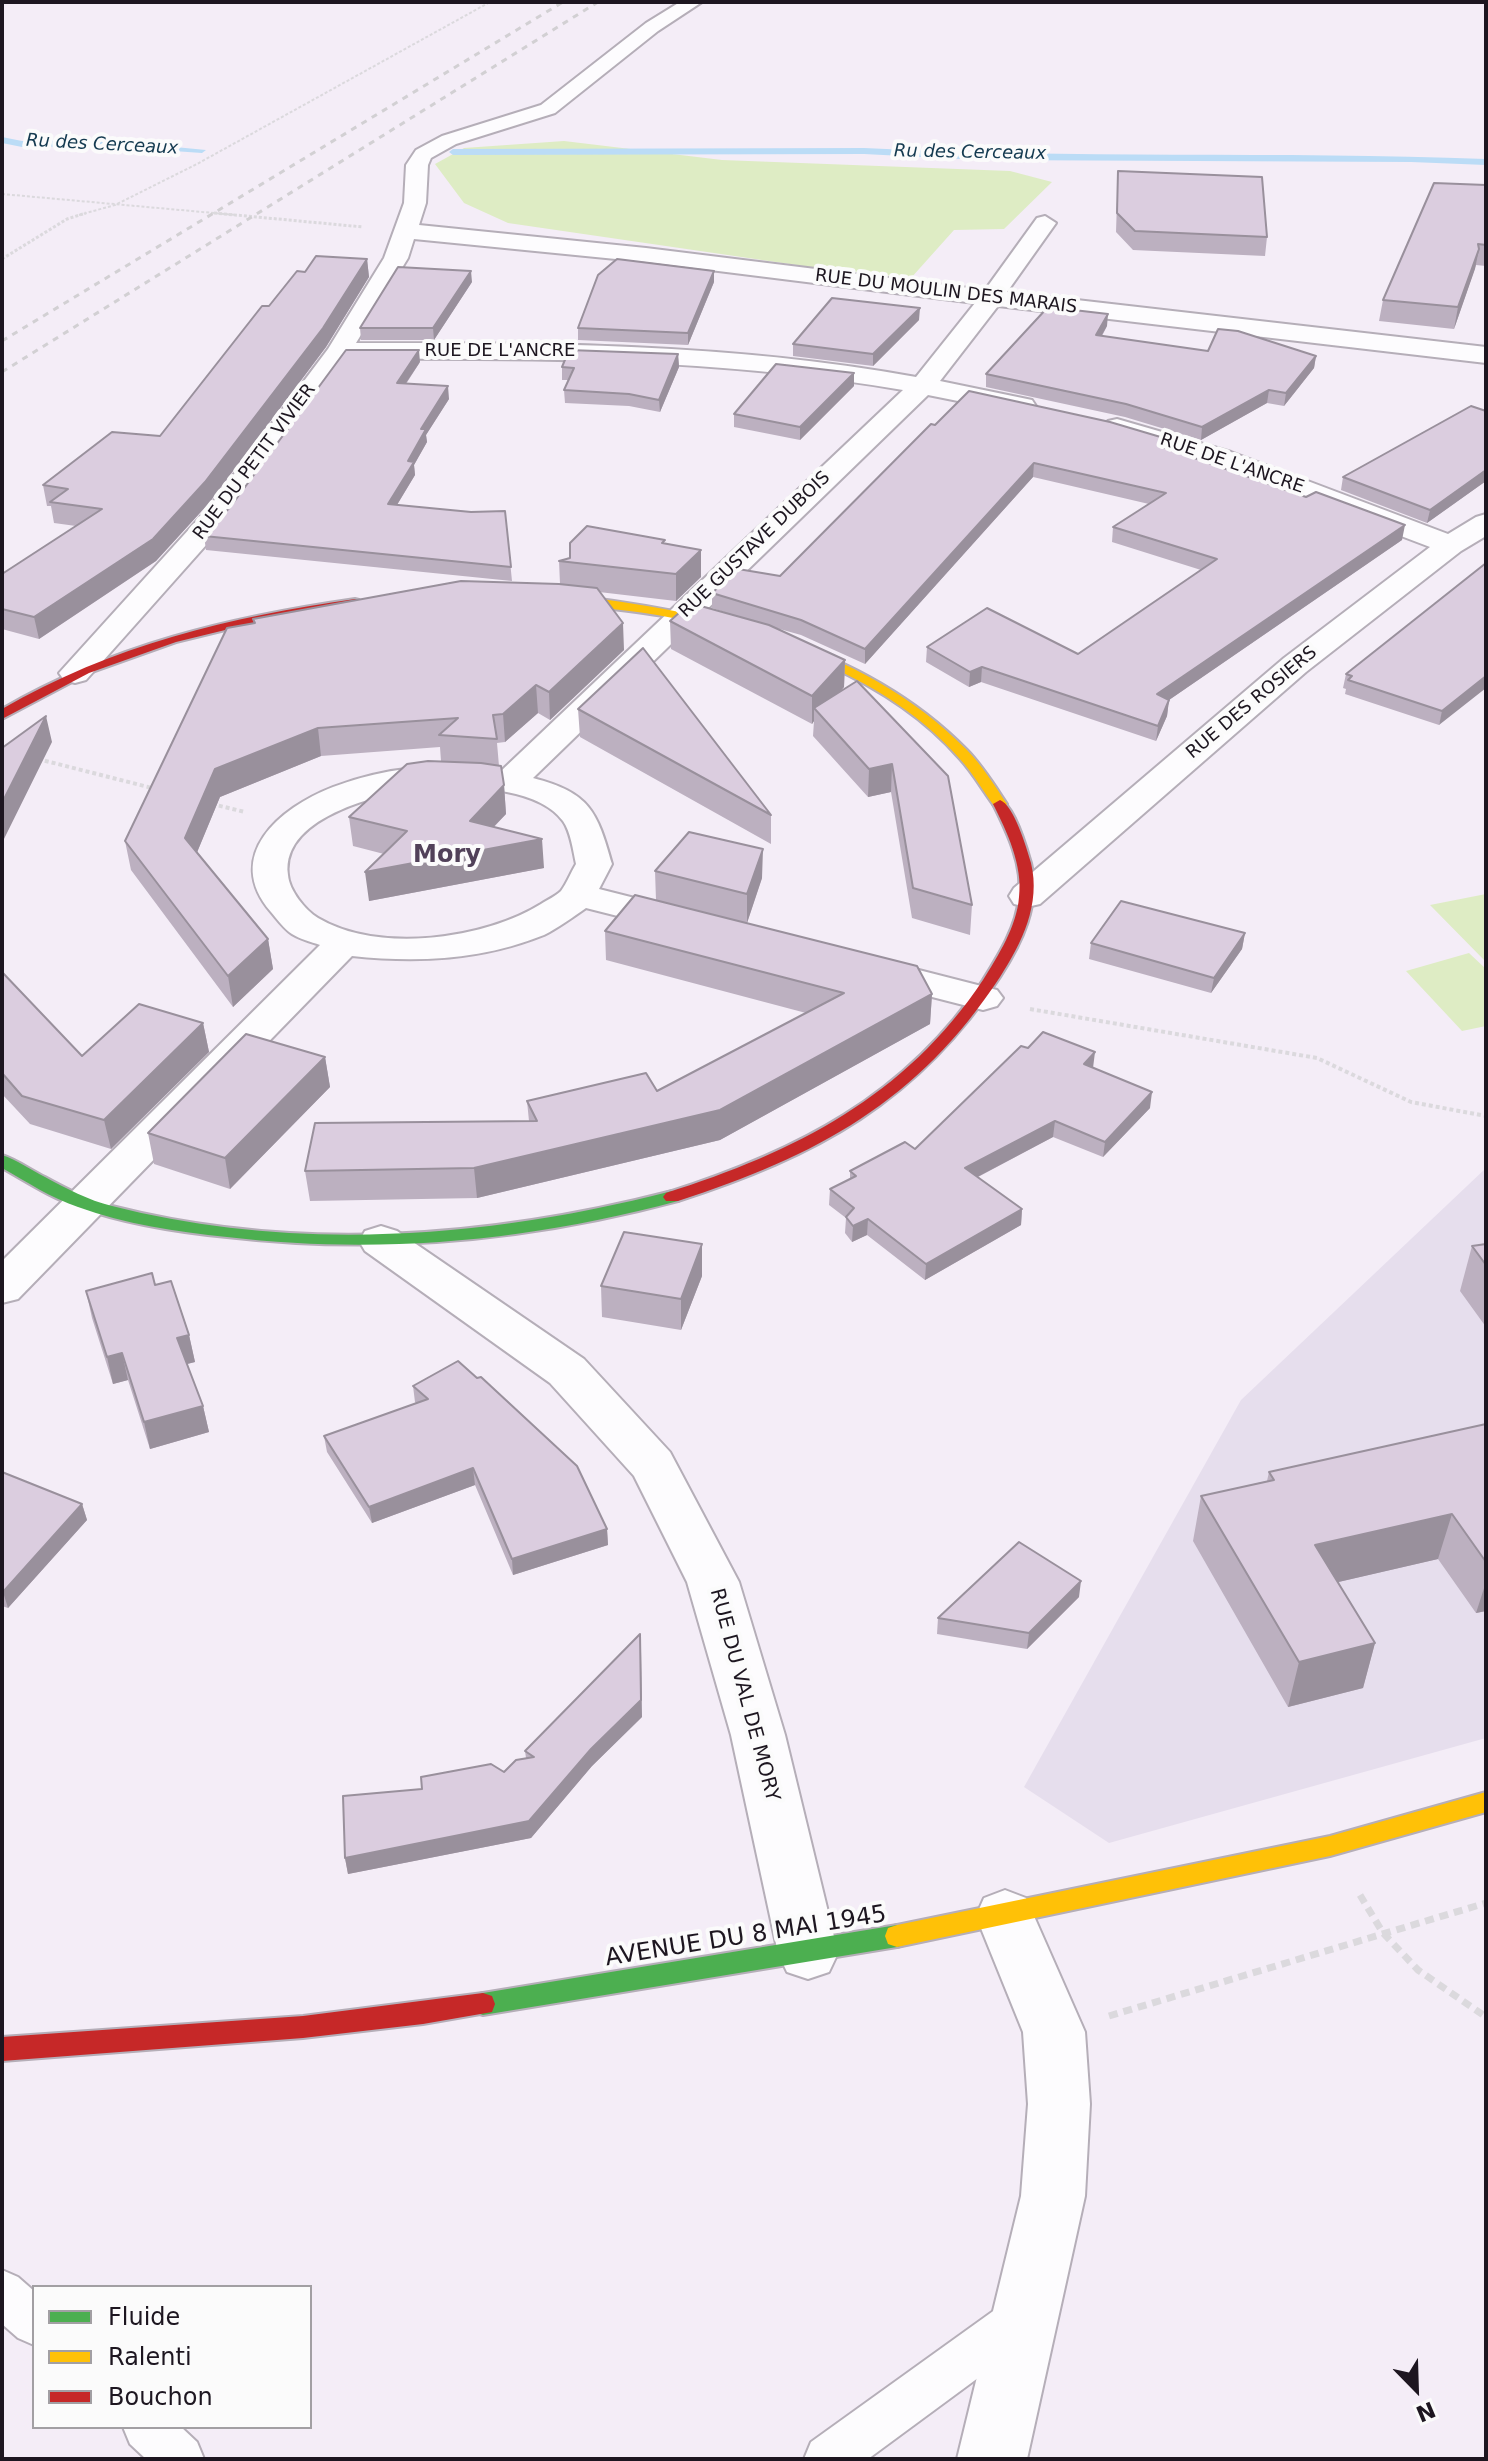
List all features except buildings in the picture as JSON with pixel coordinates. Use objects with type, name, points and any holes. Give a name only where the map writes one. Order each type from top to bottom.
[{"type":"street","name":"RUE DU PETIT VIVIER","points":[[75,673],[221,511],[339,351],[380,289],[415,203],[417,165],[431,148],[548,109],[652,27],[693,2]]},
{"type":"street","name":"RUE GUSTAVE DUBOIS","points":[[509,782],[924,384],[1045,223]]},
{"type":"street","name":"RUE DU MOULIN DES MARAIS","points":[[406,231],[646,255],[1486,355]]},
{"type":"street","name":"RUE DE L'ANCRE","points":[[339,351],[608,351],[730,359],[924,384],[1044,411]]},
{"type":"street","name":"RUE DE L'ANCRE","points":[[1086,420],[1221,458],[1451,545]]},
{"type":"street","name":"RUE DES ROSIERS","points":[[1027,896],[1295,665],[1451,545],[1486,523]]},
{"type":"street","points":[[2,1161],[87,1204],[227,1234],[381,1241],[496,1234],[607,1214],[710,1187],[801,1147],[880,1102],[933,1060],[983,998],[1011,943],[1027,896],[1021,850],[988,784],[963,752],[934,725],[853,673],[744,629],[683,614],[567,598],[527,596]]},
{"type":"street","points":[[2,715],[75,673],[172,639],[253,619],[367,602]]},
{"type":"street","points":[[431,776],[471,776],[509,782],[549,796],[578,815],[595,840],[594,867],[579,895],[547,920],[503,939],[463,947],[395,951],[345,942],[305,926],[279,903],[268,877],[273,850],[292,824],[330,801],[352,791],[391,781],[431,776]]},
{"type":"street","points":[[579,895],[714,929]]},
{"type":"street","points":[[2,1288],[345,942]]},
{"type":"street","points":[[834,960],[983,998]]},
{"type":"street","name":"RUE DU VAL DE MORY","points":[[381,1241],[567,1371],[653,1465],[713,1582],[758,1735],[808,1953]]},
{"type":"street","name":"AVENUE DU 8 MAI 1945","points":[[2,2049],[223,2035],[384,2020],[808,1953],[1005,1916],[1330,1846],[1485,1804]]},
{"type":"street","points":[[992,2459],[1053,2196],[1059,2104],[1054,2032],[1005,1916]]},
{"type":"lane","points":[[2,2293],[32,2320]]},
{"type":"lane","points":[[828,2459],[1027,2314]]},
{"type":"lane","points":[[149,2429],[180,2459]]},
{"type":"path","points":[[2,259],[67,219],[115,205],[197,164],[490,2]]},
{"type":"path","points":[[2,194],[406,231]]},
{"type":"path","points":[[33,757],[170,793]]},
{"type":"path","points":[[201,801],[292,824]]},
{"type":"path","points":[[983,998],[1039,1011],[1317,1058],[1411,1102],[1486,1116]]},
{"type":"path","points":[[1330,1846],[1383,1933],[1418,1970],[1486,2017]]},
{"type":"path","points":[[1054,2032],[1486,1903]]},
{"type":"shaded area","points":[[1486,1168],[1486,1738],[1109,1843],[1024,1787],[1241,1400]]},
{"type":"green space","points":[[564,141],[722,160],[1010,171],[1052,182],[1004,229],[954,230],[911,278],[810,267],[508,223],[464,203],[435,164],[464,148]]},
{"type":"green space","points":[[1486,894],[1486,962],[1430,905]]},
{"type":"green space","points":[[1469,953],[1486,969],[1486,1026],[1462,1031],[1406,971]]},
{"type":"waterway","name":"Ru des Cerceaux","points":[[2,140],[22,144],[102,143],[202,150]]},
{"type":"waterway","name":"Ru des Cerceaux","points":[[453,152],[864,151],[980,157],[1486,162]]},
{"type":"railway","points":[[2,341],[563,2]]},
{"type":"railway","points":[[2,372],[598,2]]},
{"type":"traffic: fast","points":[[2,1161],[83,1203],[164,1223],[272,1237],[387,1241],[445,1238],[559,1223],[672,1197]]},
{"type":"traffic: fast","points":[[483,2004],[897,1936]]},
{"type":"traffic: slow","points":[[551,597],[674,614],[738,630],[802,651],[863,678],[917,713],[964,754],[1000,804]]},
{"type":"traffic: slow","points":[[897,1936],[1330,1846],[1486,1802]]},
{"type":"traffic: jam","points":[[2,715],[85,671],[172,639],[262,618],[355,603]]},
{"type":"traffic: jam","points":[[672,1197],[768,1163],[858,1115],[936,1052],[969,1013],[1011,944],[1027,897],[1023,861],[1000,804]]},
{"type":"traffic: jam","points":[[2,2049],[303,2027],[483,2004]]},
{"type":"district","name":"Mory","points":[[447,856]]}]
